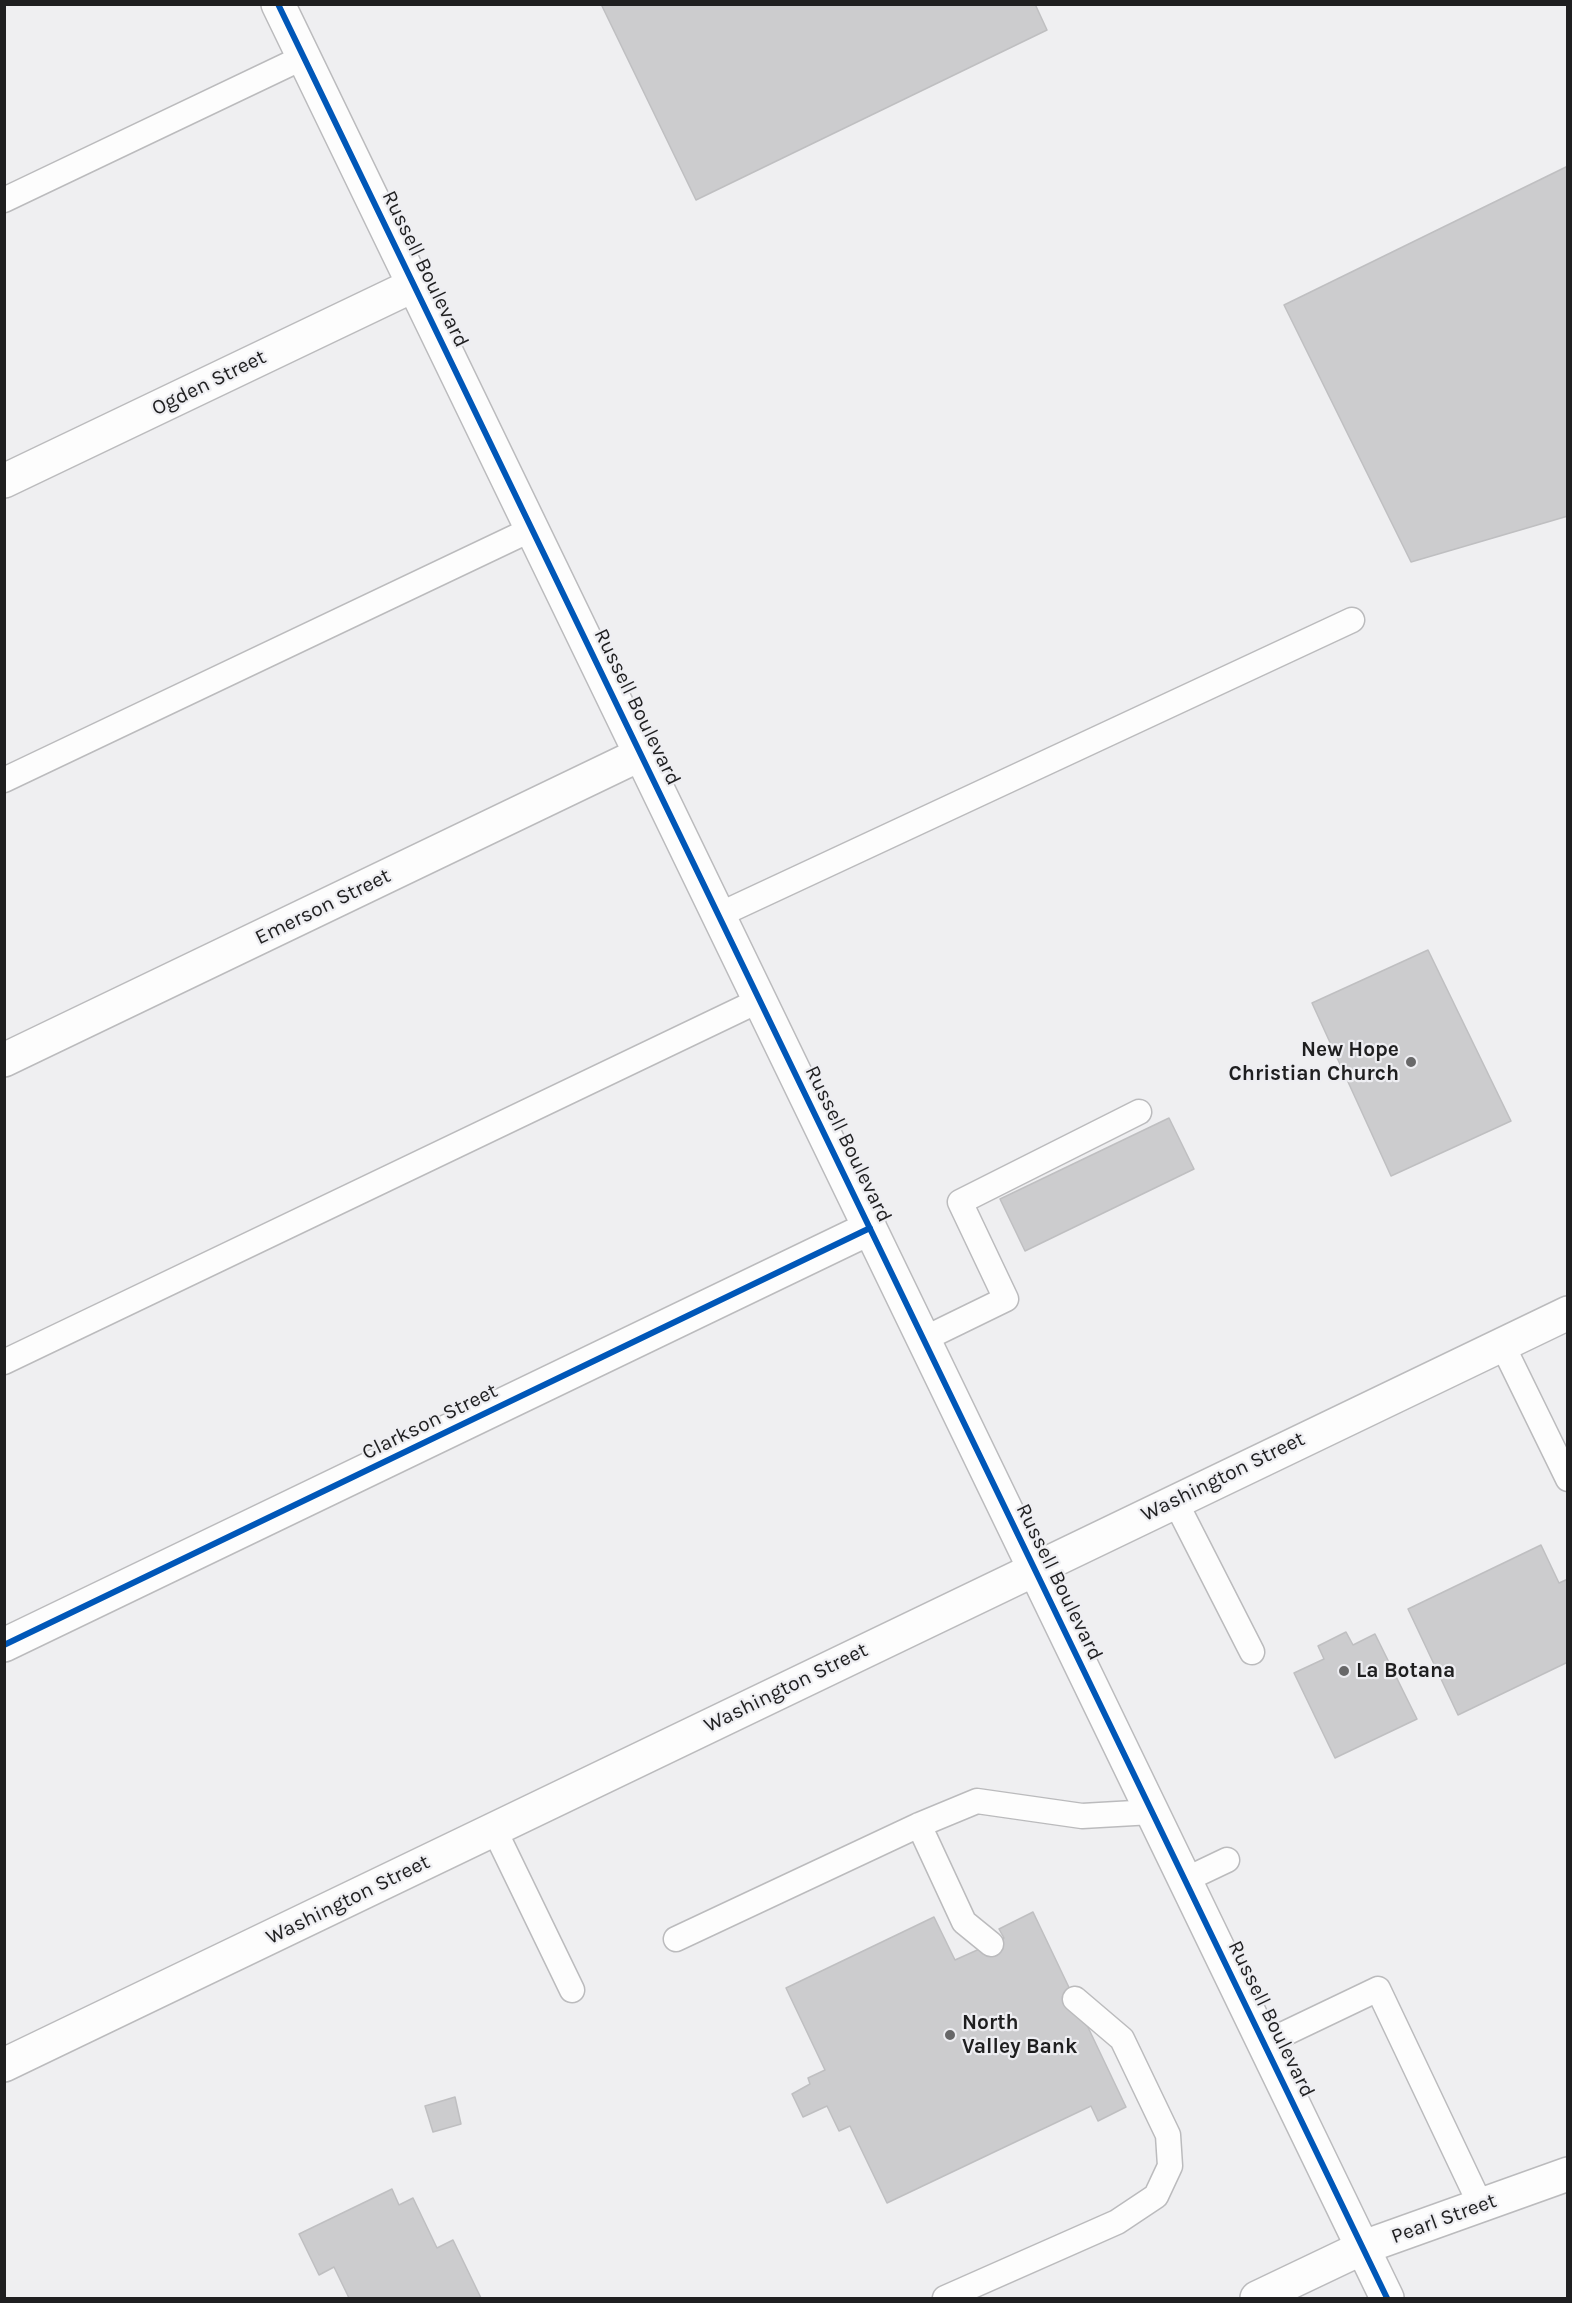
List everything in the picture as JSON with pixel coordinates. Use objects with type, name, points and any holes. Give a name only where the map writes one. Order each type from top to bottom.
[{"type":"street","name":"Russell Boulevard","points":[[278,4],[1387,2298]]},
{"type":"street","name":"Ogden Street","points":[[4,481],[414,285]]},
{"type":"street","name":"Emerson Street","points":[[4,1060],[641,754]]},
{"type":"street","name":"Clarkson Street","points":[[4,1645],[870,1228]]},
{"type":"street","name":"Washington Street","points":[[4,2065],[1568,1313]]},
{"type":"street","name":"Pearl Street","points":[[1257,2298],[1364,2247],[1568,2174]]},
{"type":"lane","points":[[4,200],[304,57]]},
{"type":"lane","points":[[4,780],[532,529]]},
{"type":"lane","points":[[719,915],[1352,620]]},
{"type":"lane","points":[[4,1362],[760,1000]]},
{"type":"lane","points":[[924,1339],[1006,1299],[960,1202],[1139,1112]]},
{"type":"lane","points":[[1502,1344],[1568,1479]]},
{"type":"lane","points":[[1175,1501],[1252,1652]]},
{"type":"lane","points":[[676,1939],[919,1825],[977,1801],[1082,1816],[1152,1812]]},
{"type":"lane","points":[[919,1825],[964,1922],[991,1944]]},
{"type":"lane","points":[[494,1829],[572,1990]]},
{"type":"lane","points":[[1185,1880],[1227,1860]]},
{"type":"lane","points":[[1264,2043],[1378,1989],[1481,2206]]},
{"type":"lane","points":[[945,2298],[1117,2222],[1156,2196],[1170,2166],[1168,2135],[1122,2039],[1075,1999]]},
{"type":"building","points":[[601,4],[1035,4],[1047,30],[696,200]]},
{"type":"building","points":[[1568,166],[1568,516],[1411,562],[1284,305]]},
{"type":"building","name":"New Hope Christian Church","points":[[1428,950],[1511,1121],[1391,1176],[1312,1003]]},
{"type":"building","points":[[1169,1118],[1194,1169],[1025,1251],[1000,1199]]},
{"type":"building","points":[[1541,1545],[1559,1583],[1568,1579],[1568,1662],[1458,1715],[1408,1609]]},
{"type":"building","points":[[1346,1632],[1353,1645],[1375,1634],[1417,1719],[1335,1758],[1294,1673],[1324,1659],[1318,1646]]},
{"type":"building","name":"North Valley Bank","points":[[1033,1912],[1126,2107],[1098,2121],[1091,2106],[887,2203],[850,2126],[839,2131],[827,2106],[803,2117],[792,2094],[810,2084],[808,2078],[825,2070],[786,1988],[934,1917],[955,1960],[1004,1938],[999,1929]]},
{"type":"building","points":[[455,2097],[461,2124],[433,2132],[425,2106]]},
{"type":"building","points":[[392,2189],[399,2205],[413,2198],[437,2248],[453,2240],[481,2298],[349,2298],[334,2267],[319,2275],[299,2234]]},
{"type":"cycle path","points":[[278,4],[1387,2298]]},
{"type":"cycle path","points":[[4,1645],[870,1228]]},
{"type":"place","name":"New Hope Christian Church","points":[[1411,1062]]},
{"type":"place","name":"La Botana","points":[[1344,1671]]},
{"type":"place","name":"North Valley Bank","points":[[950,2035]]}]
